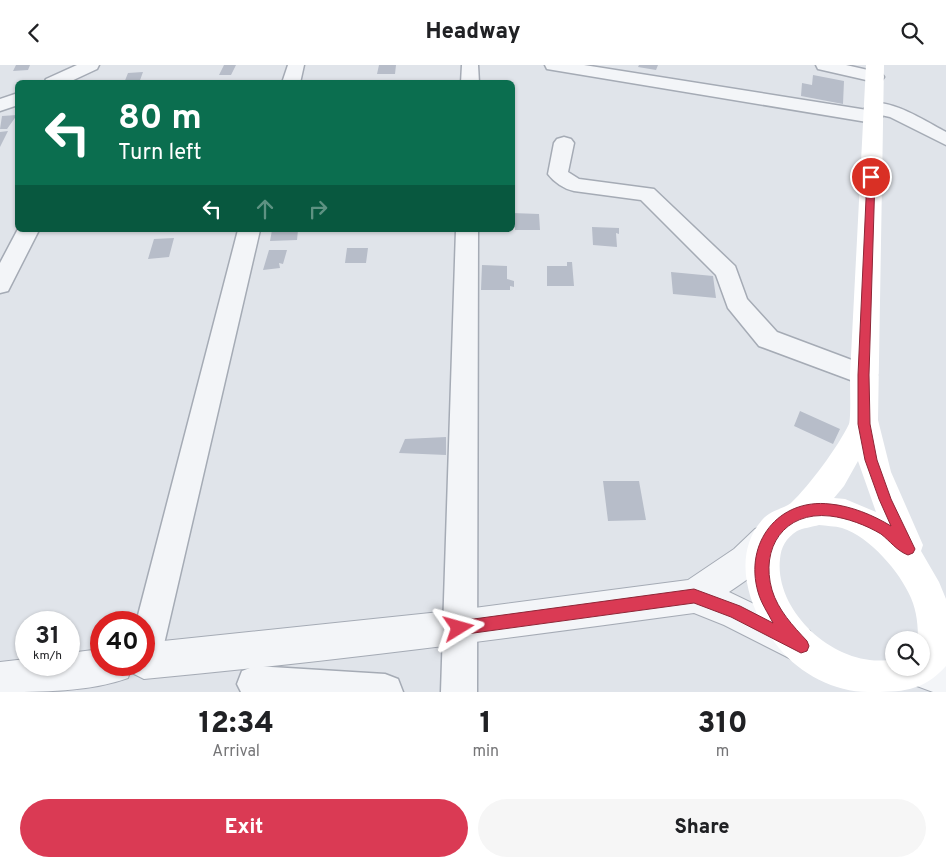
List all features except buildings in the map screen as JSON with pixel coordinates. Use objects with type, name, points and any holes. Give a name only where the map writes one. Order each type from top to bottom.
[{"type":"main road","points":[[875,71],[864,375],[864,424],[871,460],[885,499],[908,549]]},
{"type":"main road","points":[[864,424],[833,477],[803,511],[782,522],[767,540],[761,564],[765,592],[779,620],[801,646],[831,666],[862,677],[894,678],[902,676]]},
{"type":"main road","points":[[803,511],[830,510],[858,516],[885,529],[908,549],[927,572],[943,604],[942,626],[936,650],[930,663]]},
{"type":"street","points":[[292,80],[296,65]]},
{"type":"street","points":[[470,65],[470,80]]},
{"type":"street","points":[[553,65],[874,112],[896,113],[946,139]]},
{"type":"street","points":[[824,65],[875,71]]},
{"type":"street","points":[[62,80],[101,68]]},
{"type":"street","points":[[0,106],[15,99]]},
{"type":"street","points":[[564,143],[558,174],[574,185],[647,193],[727,271],[736,302],[768,339],[864,375]]},
{"type":"street","points":[[0,285],[27,232]]},
{"type":"street","points":[[155,612],[249,232]]},
{"type":"street","points":[[459,692],[467,232]]},
{"type":"street","points":[[155,660],[459,628],[694,596],[746,561],[767,540]]},
{"type":"street","points":[[694,596],[735,611],[801,646]]},
{"type":"street","points":[[262,650],[253,688],[385,692]]},
{"type":"street","points":[[0,681],[90,668]]},
{"type":"route","points":[[459,628],[694,596],[735,611],[801,646],[779,620],[765,592],[761,564],[767,540],[782,522],[803,511],[830,510],[858,516],[885,529],[908,549],[885,499],[871,460],[864,424],[871,177]]}]
